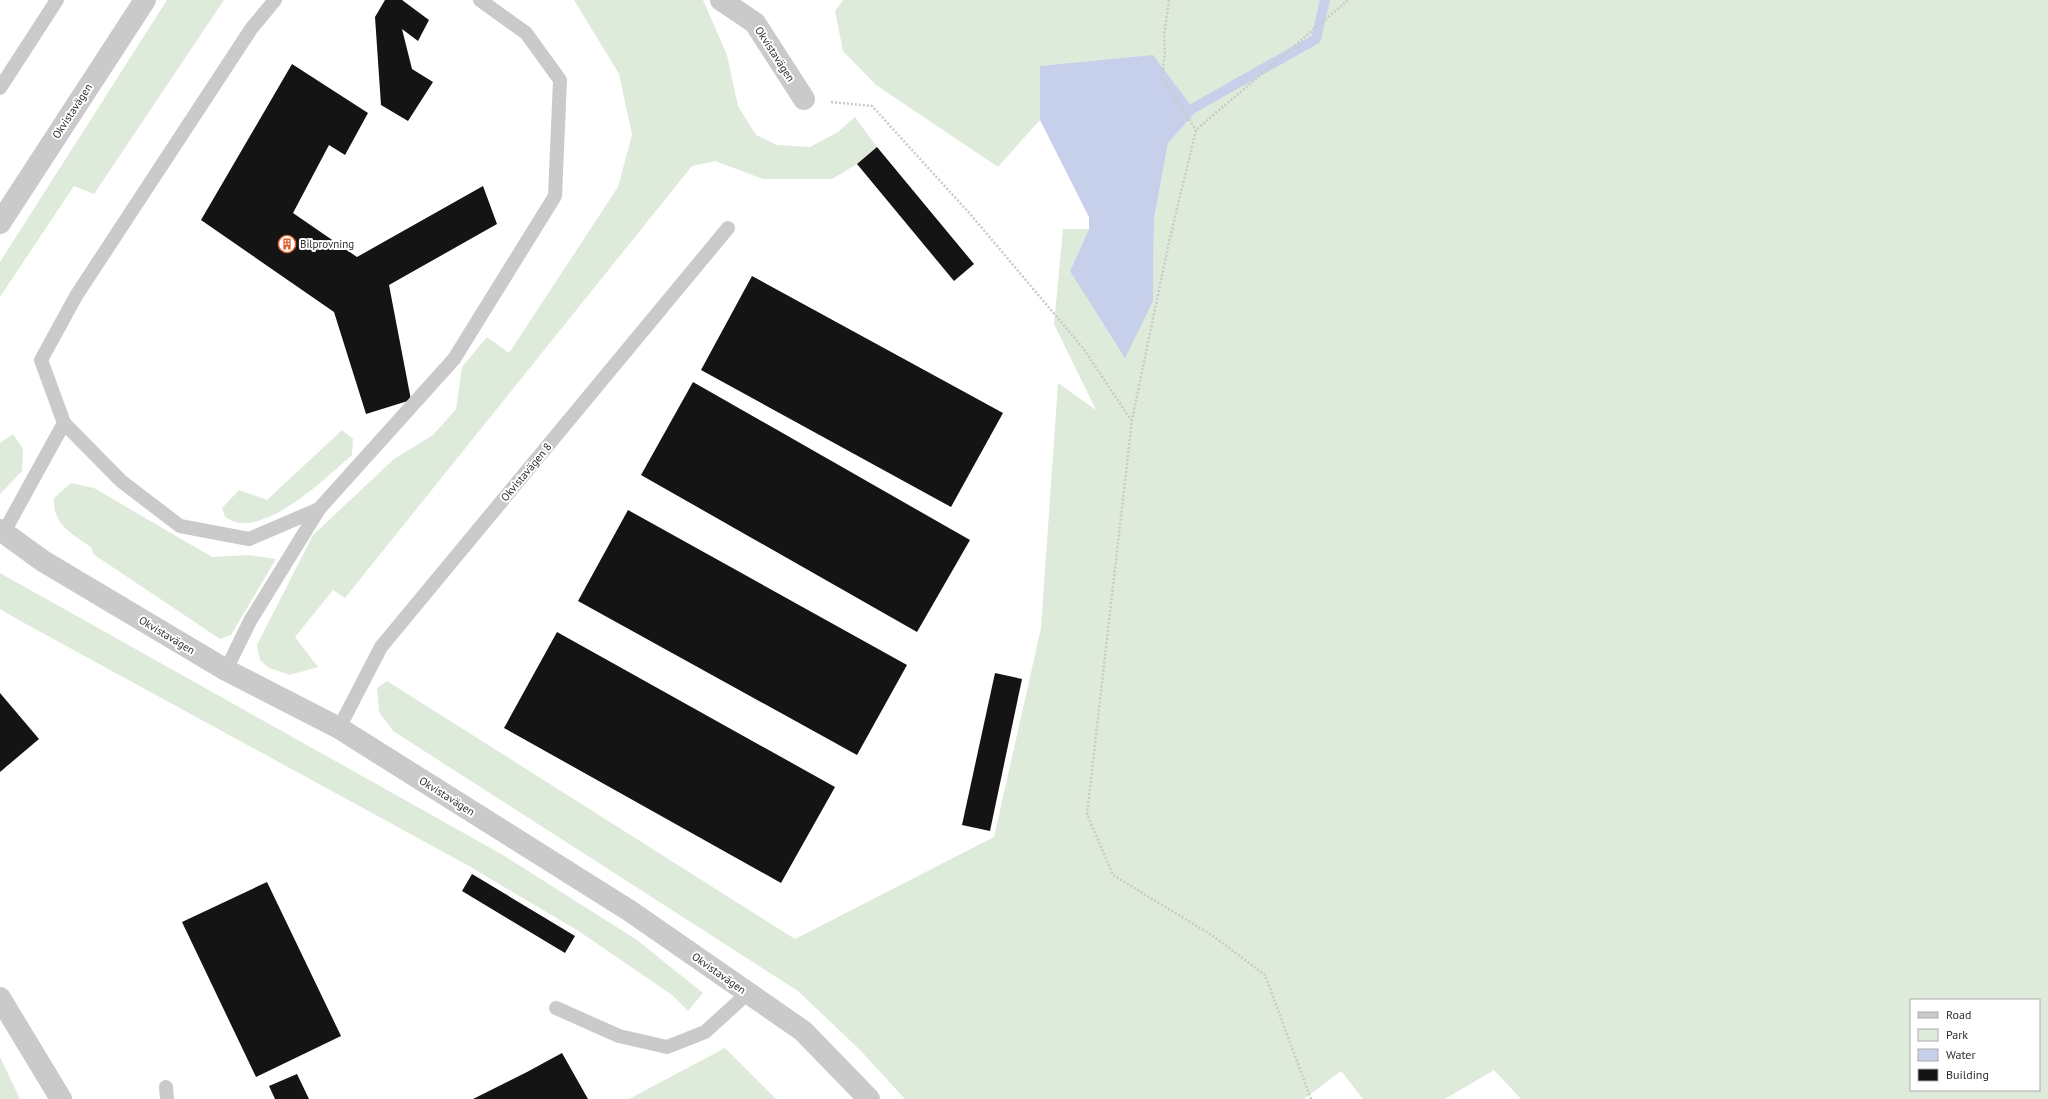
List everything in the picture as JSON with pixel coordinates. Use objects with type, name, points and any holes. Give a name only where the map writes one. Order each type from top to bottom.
[{"type":"street","name":"Okvistavägen","points":[[0,223],[145,0]]},
{"type":"street","name":"Okvistavägen","points":[[721,0],[755,23],[804,99]]},
{"type":"street","name":"Okvistavägen","points":[[2,531],[43,561],[226,670],[339,728],[630,911],[803,1031],[869,1099]]},
{"type":"street","points":[[0,998],[61,1099]]},
{"type":"lane","points":[[0,88],[57,0]]},
{"type":"lane","points":[[275,0],[251,29],[80,289],[41,360],[64,423],[121,481],[180,526],[249,539],[319,510]]},
{"type":"lane","points":[[226,670],[250,621],[319,510],[454,359],[555,196],[560,80],[526,33],[480,0]]},
{"type":"lane","name":"Okvistavägen 8","points":[[339,728],[381,647],[728,228]]},
{"type":"lane","points":[[2,531],[64,423]]},
{"type":"lane","points":[[556,1008],[619,1036],[667,1047],[705,1032],[748,993]]},
{"type":"path","points":[[1169,0],[1164,36],[1165,52],[1162,78],[1196,130]]},
{"type":"path","points":[[1311,1099],[1265,975],[1213,936],[1113,875],[1087,814],[1132,420],[1169,242],[1196,130],[1348,0]]},
{"type":"path","points":[[804,99],[872,106],[971,215],[1083,348],[1132,420]]},
{"type":"green space","points":[[167,0],[224,0],[94,194],[74,186],[0,297],[0,262]]},
{"type":"green space","points":[[574,0],[703,0],[727,55],[738,106],[756,135],[777,145],[810,147],[838,132],[855,117],[877,147],[857,164],[832,179],[763,179],[715,161],[692,166],[345,598],[333,590],[295,637],[318,667],[290,675],[269,668],[260,660],[257,645],[313,535],[394,459],[433,435],[456,409],[462,367],[487,337],[509,353],[618,187],[632,135],[619,74]]},
{"type":"green space","points":[[843,0],[2048,0],[2048,1099],[1521,1099],[1494,1070],[1445,1099],[1363,1099],[1341,1071],[1304,1099],[905,1099],[860,1050],[798,991],[393,731],[379,712],[377,688],[387,681],[795,939],[994,837],[1041,628],[1058,383],[1096,410],[1054,324],[1063,229],[1089,229],[1070,271],[1153,301],[1154,219],[1168,143],[1196,112],[1040,66],[1040,120],[998,167],[876,85],[843,51],[835,11]]},
{"type":"green space","points":[[342,430],[353,439],[352,455],[301,498],[271,516],[257,521],[241,523],[225,517],[222,508],[239,490],[267,500]]},
{"type":"green space","points":[[13,434],[23,449],[22,471],[0,494],[0,443]]},
{"type":"green space","points":[[71,483],[94,488],[212,557],[249,555],[276,559],[231,635],[220,639],[93,554],[92,548],[65,528],[56,515],[54,498]]},
{"type":"green space","points":[[0,573],[503,855],[637,940],[703,993],[688,1011],[672,995],[580,932],[469,866],[15,618],[0,609]]},
{"type":"green space","points":[[725,1048],[776,1099],[629,1099]]},
{"type":"green space","points":[[0,1057],[20,1099],[0,1099]]},
{"type":"water","points":[[1153,55],[1196,112],[1168,143],[1154,219],[1153,301],[1125,358],[1070,271],[1089,229],[1089,217],[1040,120],[1040,66]]},
{"type":"building","points":[[385,0],[402,0],[429,20],[418,41],[402,29],[412,69],[433,82],[408,121],[381,105],[375,17]]},
{"type":"building","name":"Bilprovning","points":[[292,64],[368,113],[345,155],[329,145],[293,213],[357,257],[483,186],[497,224],[389,285],[411,400],[366,414],[334,312],[201,220]]},
{"type":"building","points":[[877,147],[974,264],[954,281],[857,164]]},
{"type":"building","points":[[752,276],[1003,413],[951,507],[701,370]]},
{"type":"building","points":[[693,382],[970,540],[917,632],[641,475]]},
{"type":"building","points":[[628,510],[907,665],[857,755],[578,601]]},
{"type":"building","points":[[557,632],[835,787],[781,883],[504,728]]},
{"type":"building","points":[[995,673],[1022,679],[990,831],[962,825]]},
{"type":"building","points":[[0,693],[39,739],[0,772]]},
{"type":"building","points":[[472,874],[575,936],[565,953],[462,891]]},
{"type":"building","points":[[267,882],[341,1036],[256,1077],[182,922]]},
{"type":"building","points":[[562,1053],[588,1099],[473,1099],[527,1072]]},
{"type":"building","points":[[297,1074],[309,1099],[275,1099],[269,1086]]},
{"type":"waterway","points":[[1181,115],[1316,39],[1325,0]]},
{"type":"place","name":"Bilprovning","points":[[287,244]]}]
